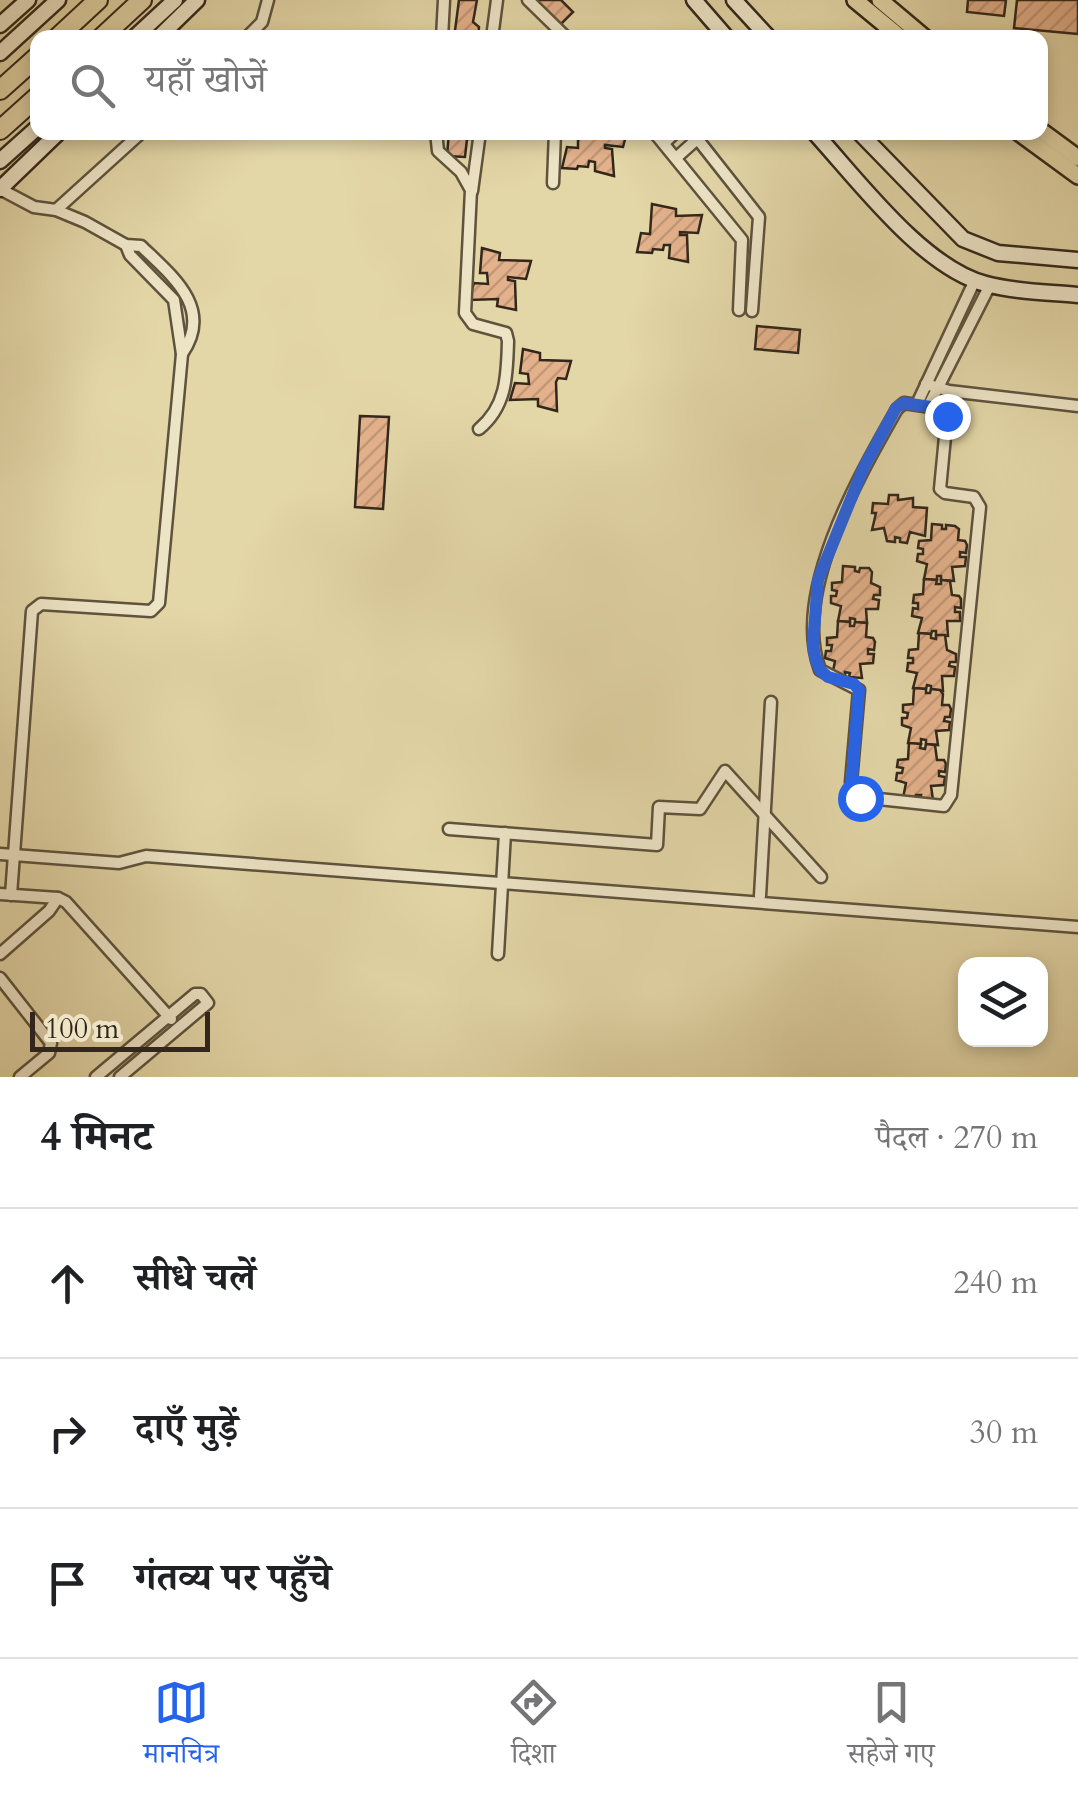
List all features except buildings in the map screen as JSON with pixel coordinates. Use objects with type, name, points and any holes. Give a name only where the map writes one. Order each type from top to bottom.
[{"type":"highway","points":[[66,30],[98,0]]},
{"type":"highway","points":[[110,30],[142,0]]},
{"type":"highway","points":[[0,90],[30,63]]},
{"type":"highway","points":[[0,130],[30,103]]},
{"type":"main road","points":[[855,0],[891,30]]},
{"type":"main road","points":[[880,0],[916,30]]},
{"type":"main road","points":[[1048,136],[1078,158]]},
{"type":"main road","points":[[1029,140],[1078,176]]},
{"type":"street","points":[[0,25],[28,0]]},
{"type":"street","points":[[0,54],[58,0]]},
{"type":"street","points":[[143,30],[175,0]]},
{"type":"street","points":[[166,30],[197,0]]},
{"type":"street","points":[[254,30],[262,22],[268,0]]},
{"type":"street","points":[[442,30],[444,0]]},
{"type":"street","points":[[493,30],[496,0]]},
{"type":"street","points":[[528,0],[559,30]]},
{"type":"street","points":[[694,0],[720,30]]},
{"type":"street","points":[[734,0],[762,30]]},
{"type":"street","points":[[0,161],[30,133]]},
{"type":"street","points":[[51,140],[0,189],[34,207],[56,210],[126,244],[130,256],[174,300],[182,354],[159,603],[151,611],[40,604],[32,612],[14,855],[6,894],[66,902],[179,1027]]},
{"type":"street","points":[[56,210],[133,140]]},
{"type":"street","points":[[437,140],[438,151],[467,180],[472,194]]},
{"type":"street","points":[[478,429],[492,418],[503,399],[508,340],[506,333],[473,324],[465,313],[479,140]]},
{"type":"street","points":[[553,183],[555,140]]},
{"type":"street","points":[[661,140],[742,240],[739,310]]},
{"type":"street","points":[[664,143],[667,140]]},
{"type":"street","points":[[677,158],[693,140]]},
{"type":"street","points":[[702,140],[759,217],[752,311]]},
{"type":"street","points":[[822,140],[930,255],[990,285],[1078,294]]},
{"type":"street","points":[[867,140],[963,239],[998,253],[1078,260]]},
{"type":"street","points":[[932,386],[975,280]]},
{"type":"street","points":[[923,404],[990,285]]},
{"type":"street","points":[[932,386],[1078,406]]},
{"type":"street","points":[[904,403],[923,404],[944,409],[947,416],[940,489],[974,497],[980,506],[952,795],[949,802],[938,806],[860,798],[854,794],[851,782],[859,690],[820,670],[813,644],[822,566],[857,482],[896,408],[904,403]]},
{"type":"street","points":[[760,896],[771,702]]},
{"type":"street","points":[[448,828],[657,845],[659,806],[700,809],[726,771],[821,876]]},
{"type":"street","points":[[498,954],[505,833]]},
{"type":"street","points":[[0,854],[119,863],[146,856],[1078,927]]},
{"type":"street","points":[[0,954],[49,911],[58,898]]},
{"type":"street","points":[[0,978],[51,1042],[49,1053],[20,1077]]},
{"type":"street","points":[[96,1077],[195,994],[200,994],[208,1003],[120,1077]]},
{"type":"route","points":[[860,798],[851,790],[859,690],[854,684],[828,677],[815,657],[818,580],[864,467],[896,408],[904,403],[929,405],[944,409],[947,416]]}]
